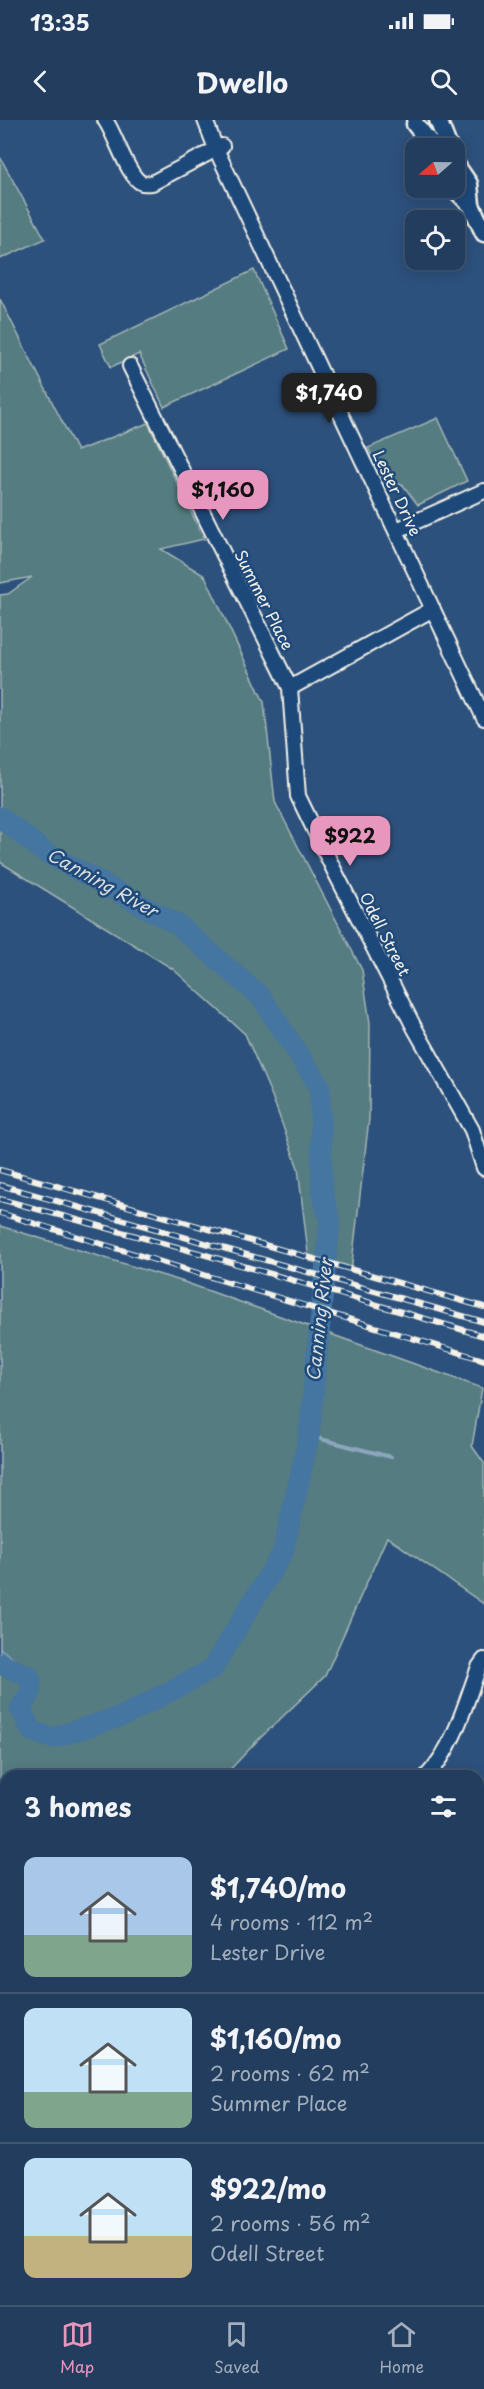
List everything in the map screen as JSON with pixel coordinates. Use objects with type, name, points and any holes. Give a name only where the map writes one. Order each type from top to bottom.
[{"type":"main road","points":[[412,122],[425,125],[436,120],[444,138]]},
{"type":"main road","points":[[412,122],[426,138]]},
{"type":"main road","points":[[465,178],[469,184],[471,205],[484,233]]},
{"type":"main road","points":[[464,198],[471,205]]},
{"type":"street","points":[[105,120],[131,171],[143,184],[152,183],[219,147]]},
{"type":"street","name":"Lester Drive","points":[[205,120],[484,718]]},
{"type":"street","name":"Summer Place","points":[[130,366],[290,688]]},
{"type":"street","points":[[397,530],[484,490]]},
{"type":"street","points":[[290,688],[433,609]]},
{"type":"street","name":"Odell Street","points":[[290,688],[298,796],[414,1027],[472,1130],[484,1168]]},
{"type":"street","points":[[432,1770],[450,1743],[479,1667],[484,1660]]},
{"type":"green space","points":[[0,157],[45,239],[0,259]]},
{"type":"green space","points":[[254,270],[289,349],[164,407],[139,354],[111,367],[100,344]]},
{"type":"green space","points":[[0,299],[77,451],[148,423],[204,539],[161,549],[205,576],[264,702],[275,802],[362,970],[370,1023],[369,1119],[351,1271],[309,1261],[298,1168],[272,1096],[245,1034],[173,969],[0,862],[0,595],[8,594],[32,577],[0,583]]},
{"type":"green space","points":[[438,418],[467,481],[418,505],[403,485],[385,481],[368,448]]},
{"type":"green space","points":[[0,1226],[184,1282],[482,1388],[472,1446],[484,1463],[484,1604],[387,1537],[325,1676],[230,1770],[0,1770]]},
{"type":"water","points":[[0,1648],[29,1676],[10,1676],[0,1672]]},
{"type":"waterway","name":"Canning River","points":[[0,817],[43,851],[178,925],[261,997],[320,1087],[322,1192],[330,1220],[309,1436],[283,1552],[212,1669],[125,1715],[52,1738],[32,1731],[20,1708],[30,1693],[29,1676],[0,1664]]},
{"type":"waterway","points":[[309,1436],[391,1457]]},
{"type":"railway","points":[[0,1170],[484,1307]]},
{"type":"railway","points":[[0,1185],[484,1322]]},
{"type":"railway","points":[[0,1199],[199,1253],[484,1336]]},
{"type":"railway","points":[[0,1213],[484,1360]]}]
